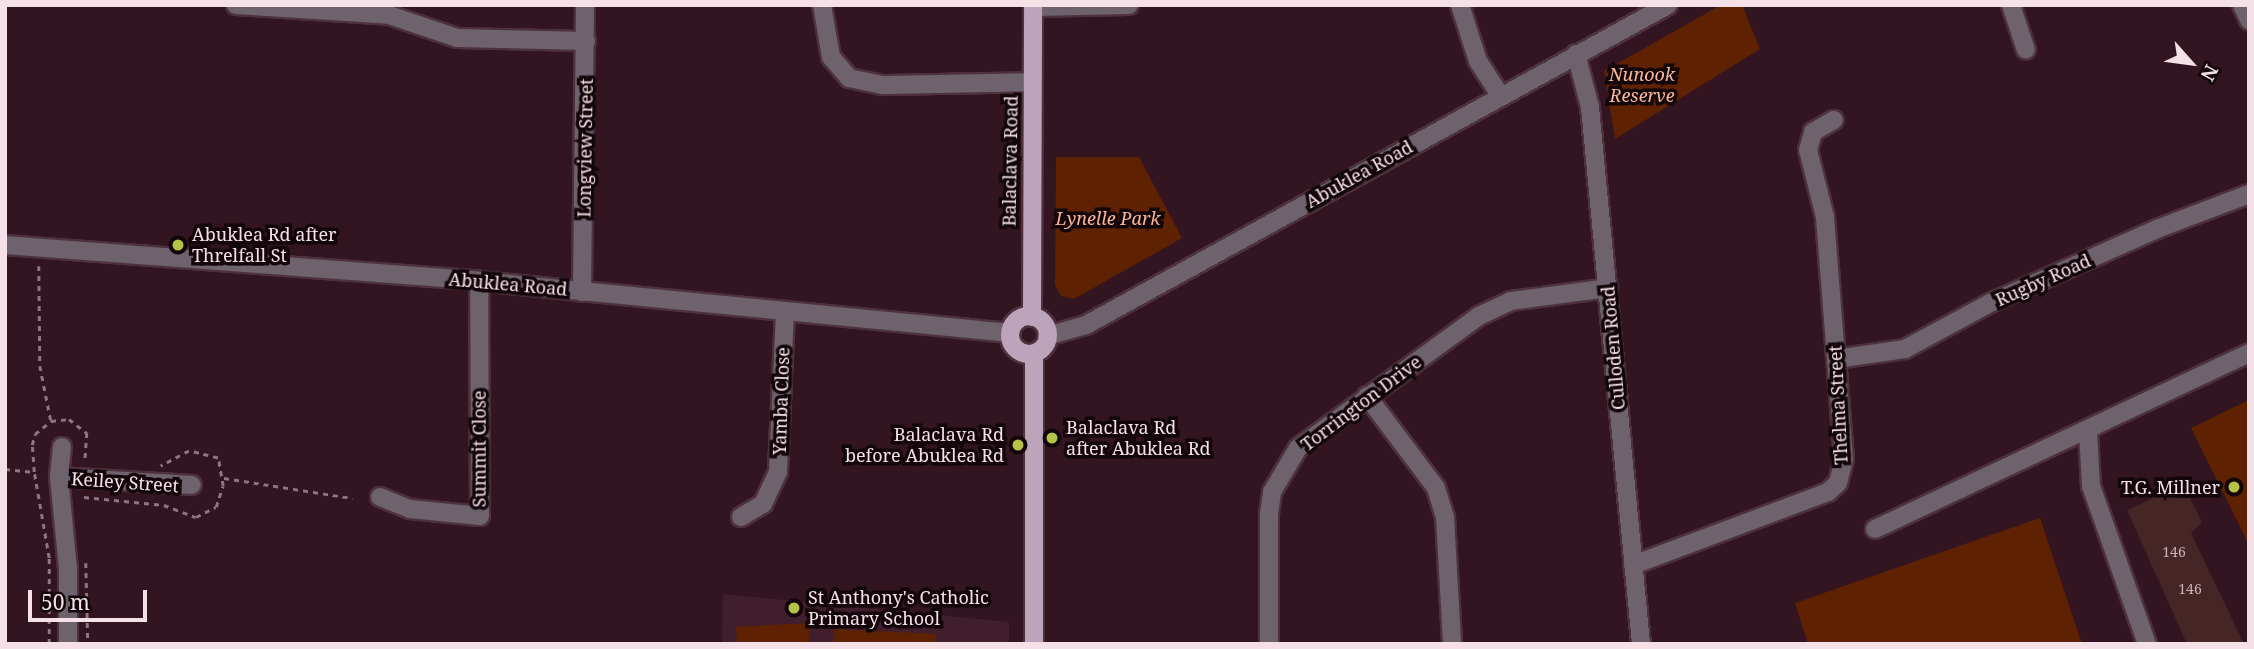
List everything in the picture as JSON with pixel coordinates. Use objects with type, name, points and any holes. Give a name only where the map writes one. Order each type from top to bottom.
[{"type":"main road","name":"Balaclava Road","points":[[1032,317],[1033,6]]},
{"type":"main road","points":[[1034,354],[1016,350],[1010,333],[1016,322],[1032,317],[1044,324],[1047,336],[1034,354],[1034,644]]},
{"type":"street","points":[[236,5],[389,15],[457,38],[586,41]]},
{"type":"street","name":"Longview Street","points":[[582,292],[585,5]]},
{"type":"street","points":[[822,5],[831,57],[849,78],[882,85],[1032,82]]},
{"type":"street","points":[[1033,6],[1129,5]]},
{"type":"street","points":[[1460,5],[1478,61],[1500,95]]},
{"type":"street","name":"Abuklea Road","points":[[1047,336],[1086,325],[1668,5]]},
{"type":"street","points":[[2011,5],[2026,50]]},
{"type":"street","points":[[2242,5],[2249,20]]},
{"type":"street","name":"Culloden Road","points":[[1576,54],[1590,107],[1641,644]]},
{"type":"street","name":"Thelma Street","points":[[1633,565],[1828,492],[1838,484],[1844,459],[1825,217],[1808,150],[1813,132],[1834,120]]},
{"type":"street","name":"Rugby Road","points":[[1836,359],[1905,349],[1990,303],[2157,229],[2249,194]]},
{"type":"street","name":"Abuklea Road","points":[[5,245],[479,281],[1010,333]]},
{"type":"street","name":"Summit Close","points":[[380,497],[410,509],[480,516],[479,281]]},
{"type":"street","name":"Torrington Drive","points":[[1269,644],[1272,492],[1298,448],[1479,316],[1511,301],[1608,288]]},
{"type":"street","name":"Yamba Close","points":[[741,517],[763,504],[778,472],[785,311]]},
{"type":"street","points":[[1875,529],[2249,353]]},
{"type":"street","points":[[1367,396],[1436,488],[1445,517],[1452,644]]},
{"type":"street","points":[[2088,431],[2091,486],[2147,644]]},
{"type":"street","name":"Keiley Street","points":[[62,447],[59,477],[68,568],[68,644]]},
{"type":"street","name":"Keiley Street","points":[[59,477],[192,485]]},
{"type":"path","points":[[39,266],[40,366],[51,421]]},
{"type":"path","points":[[75,496],[164,506],[196,517],[216,507],[223,478],[218,458],[211,453],[189,452],[154,467]]},
{"type":"path","points":[[85,462],[97,463]]},
{"type":"path","points":[[5,469],[34,472],[49,558],[49,644]]},
{"type":"path","points":[[223,478],[352,498]]},
{"type":"shaded area","name":"St Anthony's Catholic Primary School","points":[[723,594],[1009,622],[1009,644],[722,644]]},
{"type":"green space","name":"Nunook Reserve","points":[[1721,5],[1742,5],[1760,49],[1615,139],[1604,71]]},
{"type":"green space","name":"Lynelle Park","points":[[1056,157],[1139,157],[1182,238],[1074,299],[1061,296],[1055,285]]},
{"type":"green space","name":"T.G. Millner","points":[[2249,400],[2249,545],[2191,428]]},
{"type":"green space","points":[[2040,518],[2082,644],[1808,644],[1795,603]]},
{"type":"green space","points":[[809,623],[810,644],[737,644],[736,627]]},
{"type":"green space","points":[[834,629],[936,634],[935,644],[833,644]]},
{"type":"building","points":[[2183,484],[2202,522],[2191,533],[2244,644],[2187,644],[2127,510]]},
{"type":"place","name":"Abuklea Rd after Threlfall St","points":[[178,245]]},
{"type":"place","name":"Balaclava Rd after Abuklea Rd","points":[[1052,438]]},
{"type":"place","name":"Balaclava Rd before Abuklea Rd","points":[[1018,445]]},
{"type":"place","name":"T.G. Millner","points":[[2234,487]]},
{"type":"place","name":"St Anthony's Catholic Primary School","points":[[794,608]]}]
